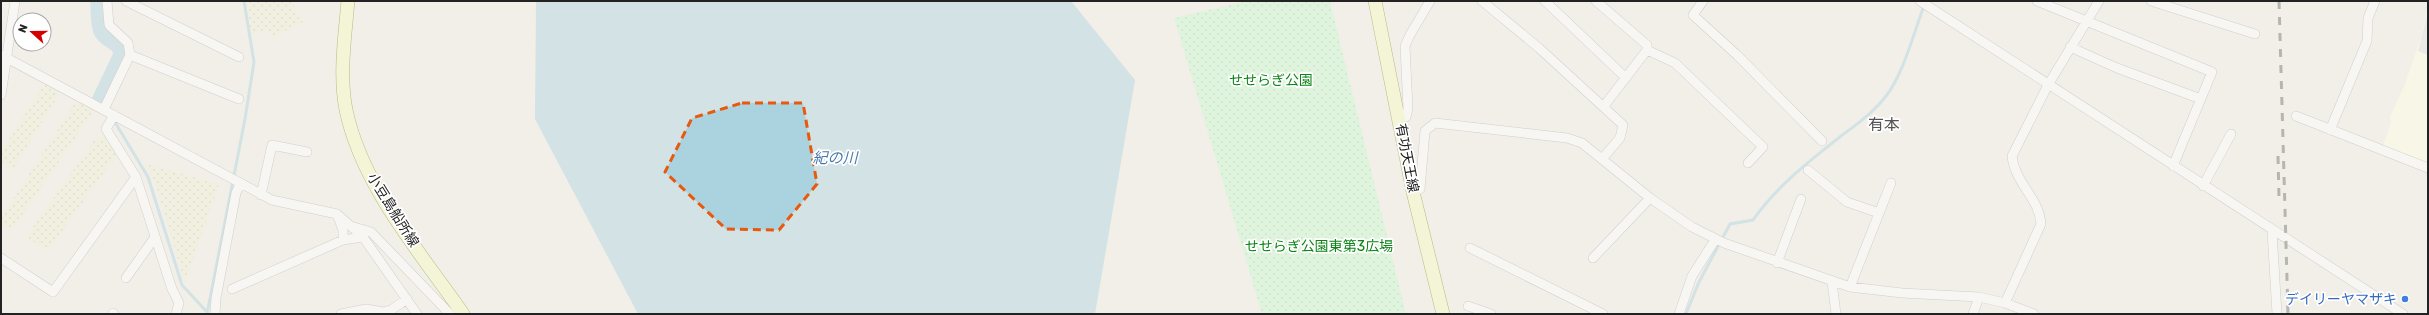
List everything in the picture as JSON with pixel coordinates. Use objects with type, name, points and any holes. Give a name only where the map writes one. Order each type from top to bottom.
[{"type":"main road","name":"小豆島船所線","points":[[348,1],[343,73],[346,109],[356,144],[376,189],[463,314]]},
{"type":"main road","name":"有功天王線","points":[[1375,1],[1413,192],[1443,314]]},
{"type":"street","points":[[1,95],[4,56],[15,1]]},
{"type":"street","points":[[104,109],[130,55],[128,43],[109,25],[107,1]]},
{"type":"street","points":[[126,1],[239,57]]},
{"type":"street","points":[[1406,117],[1408,109],[1406,46],[1410,35],[1430,1]]},
{"type":"street","points":[[1482,1],[1623,124],[1620,138],[1602,160]]},
{"type":"street","points":[[1545,1],[1626,78]]},
{"type":"street","points":[[1596,1],[1647,45],[1647,50],[1604,106]]},
{"type":"street","points":[[1703,1],[1693,15],[1737,55],[1822,141]]},
{"type":"street","points":[[2037,1],[2212,72],[2173,166]]},
{"type":"street","points":[[2004,303],[2041,224],[2040,212],[2014,169],[2012,156],[2048,85],[2099,1]]},
{"type":"street","points":[[2152,1],[2256,34]]},
{"type":"street","points":[[2330,130],[2367,41],[2368,18],[2374,1]]},
{"type":"street","points":[[1923,3],[2272,232],[2402,314]]},
{"type":"street","points":[[2070,47],[2117,68],[2201,99]]},
{"type":"street","points":[[1647,50],[1675,63],[1764,147],[1748,163]]},
{"type":"street","points":[[130,55],[239,99]]},
{"type":"street","points":[[4,56],[261,195],[272,200],[337,214],[353,226],[363,237],[417,314]]},
{"type":"street","points":[[114,115],[106,129],[136,177],[154,237],[172,289],[179,303],[176,314]]},
{"type":"street","points":[[2296,116],[2428,168]]},
{"type":"street","points":[[1413,192],[1420,189],[1425,131],[1435,123],[1567,138],[1582,143],[1650,198],[1692,227],[1719,241],[1777,263],[1850,287],[1902,293],[1979,298],[2004,303],[2034,314]]},
{"type":"street","points":[[2203,186],[2231,134]]},
{"type":"street","points":[[261,195],[272,145],[307,152]]},
{"type":"street","points":[[1808,170],[1847,202],[1879,213]]},
{"type":"street","points":[[1,258],[53,292],[136,177]]},
{"type":"street","points":[[215,314],[216,298],[238,183]]},
{"type":"street","points":[[1850,287],[1891,183]]},
{"type":"street","points":[[1593,258],[1650,198]]},
{"type":"street","points":[[1777,263],[1801,199]]},
{"type":"street","points":[[337,214],[343,230],[343,240]]},
{"type":"street","points":[[353,226],[371,232],[450,314]]},
{"type":"street","points":[[2272,232],[2277,314]]},
{"type":"street","points":[[126,278],[154,237]]},
{"type":"street","points":[[232,289],[343,240],[363,237]]},
{"type":"street","points":[[1679,314],[1692,276],[1719,241]]},
{"type":"street","points":[[1470,248],[1602,314]]},
{"type":"street","points":[[1832,282],[1836,314]]},
{"type":"street","points":[[1973,314],[1979,298]]},
{"type":"street","points":[[341,314],[366,309],[383,312],[391,310],[407,299]]},
{"type":"street","points":[[1468,306],[1491,314]]},
{"type":"highlighted area","points":[[742,103],[803,103],[817,184],[779,230],[726,229],[665,172],[692,118]]},
{"type":"shaded area","points":[[246,1],[291,1],[303,22],[273,37],[267,29],[251,35]]},
{"type":"shaded area","points":[[2428,6],[2428,163],[2383,146],[2391,123],[2390,117],[2405,84],[2422,35]]},
{"type":"shaded area","points":[[2428,12],[2428,55],[2418,51]]},
{"type":"shaded area","points":[[45,83],[59,90],[57,94],[59,95],[13,169],[1,162],[1,152]]},
{"type":"shaded area","points":[[80,102],[94,110],[12,230],[1,224],[1,218],[75,103],[78,104]]},
{"type":"shaded area","points":[[104,133],[117,154],[48,251],[26,237],[96,138],[99,139]]},
{"type":"shaded area","points":[[143,163],[219,184],[185,283],[154,179]]},
{"type":"green space","name":"せせらぎ公園","points":[[1247,1],[1330,1],[1406,314],[1262,314],[1174,18]]},
{"type":"water","name":"紀の川","points":[[536,1],[1071,1],[1135,80],[1095,314],[638,314],[535,119]]},
{"type":"waterway","points":[[99,1],[102,30],[104,34],[117,43],[122,50],[122,56],[101,100]]},
{"type":"waterway","points":[[207,314],[245,119],[254,62],[244,1]]},
{"type":"waterway","points":[[1686,314],[1699,282],[1730,224],[1753,220],[1783,185],[1817,155],[1865,118],[1886,96],[1898,77],[1924,6]]},
{"type":"waterway","points":[[116,124],[148,177],[182,285],[207,312]]},
{"type":"railway","points":[[2279,1],[2288,314]]},
{"type":"railway","points":[[2278,156],[2279,198]]},
{"type":"place","name":"デイリーヤマザキ","points":[[2405,299]]},
{"type":"district","name":"有本","points":[[1884,124]]},
{"type":"park label","name":"せせらぎ公園東第3広場","points":[[1319,246]]}]
